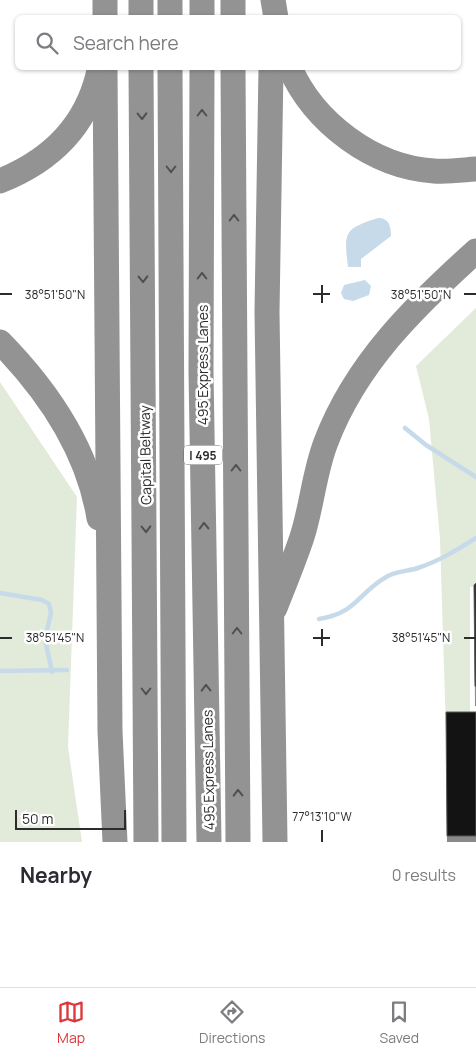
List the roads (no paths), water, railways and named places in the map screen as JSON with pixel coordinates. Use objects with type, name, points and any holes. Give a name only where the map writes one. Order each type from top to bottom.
[{"type":"highway","points":[[141,0],[141,15]]},
{"type":"highway","points":[[170,0],[170,15]]},
{"type":"highway","points":[[202,0],[202,15]]},
{"type":"highway","points":[[233,0],[233,15]]},
{"type":"highway","points":[[272,15],[273,0]]},
{"type":"highway","points":[[273,0],[276,15]]},
{"type":"highway","points":[[0,181],[26,170],[45,158],[77,126],[88,106],[99,70]]},
{"type":"highway","points":[[105,70],[110,730],[116,842]]},
{"type":"highway","name":"Capital Beltway","points":[[141,70],[146,842]]},
{"type":"highway","name":"495 Express Lanes","points":[[170,70],[174,842]]},
{"type":"highway","name":"495 Express Lanes","points":[[202,70],[201,372],[209,842]]},
{"type":"highway","name":"I 495","points":[[233,70],[238,842]]},
{"type":"highway","points":[[271,70],[267,312],[270,623],[275,842]]},
{"type":"highway","points":[[291,70],[309,101],[323,118],[339,132],[372,152],[389,160],[432,171],[476,169]]},
{"type":"highway","points":[[270,623],[302,536],[315,473],[340,411],[360,375],[382,343],[476,251]]},
{"type":"highway","points":[[451,274],[476,256]]},
{"type":"highway","points":[[0,342],[51,402],[80,458],[97,506],[109,576]]},
{"type":"water","points":[[378,218],[385,219],[389,223],[391,236],[361,259],[361,267],[348,267],[346,247],[348,234],[352,229]]},
{"type":"water","points":[[365,280],[371,286],[369,295],[353,301],[344,299],[341,293],[344,285]]},
{"type":"waterway","points":[[405,428],[426,445],[476,477]]},
{"type":"waterway","points":[[319,619],[342,612],[388,576],[433,562],[476,538]]},
{"type":"waterway","points":[[0,593],[42,600],[49,604],[51,613],[45,639],[52,672]]},
{"type":"waterway","points":[[0,671],[67,670]]}]
